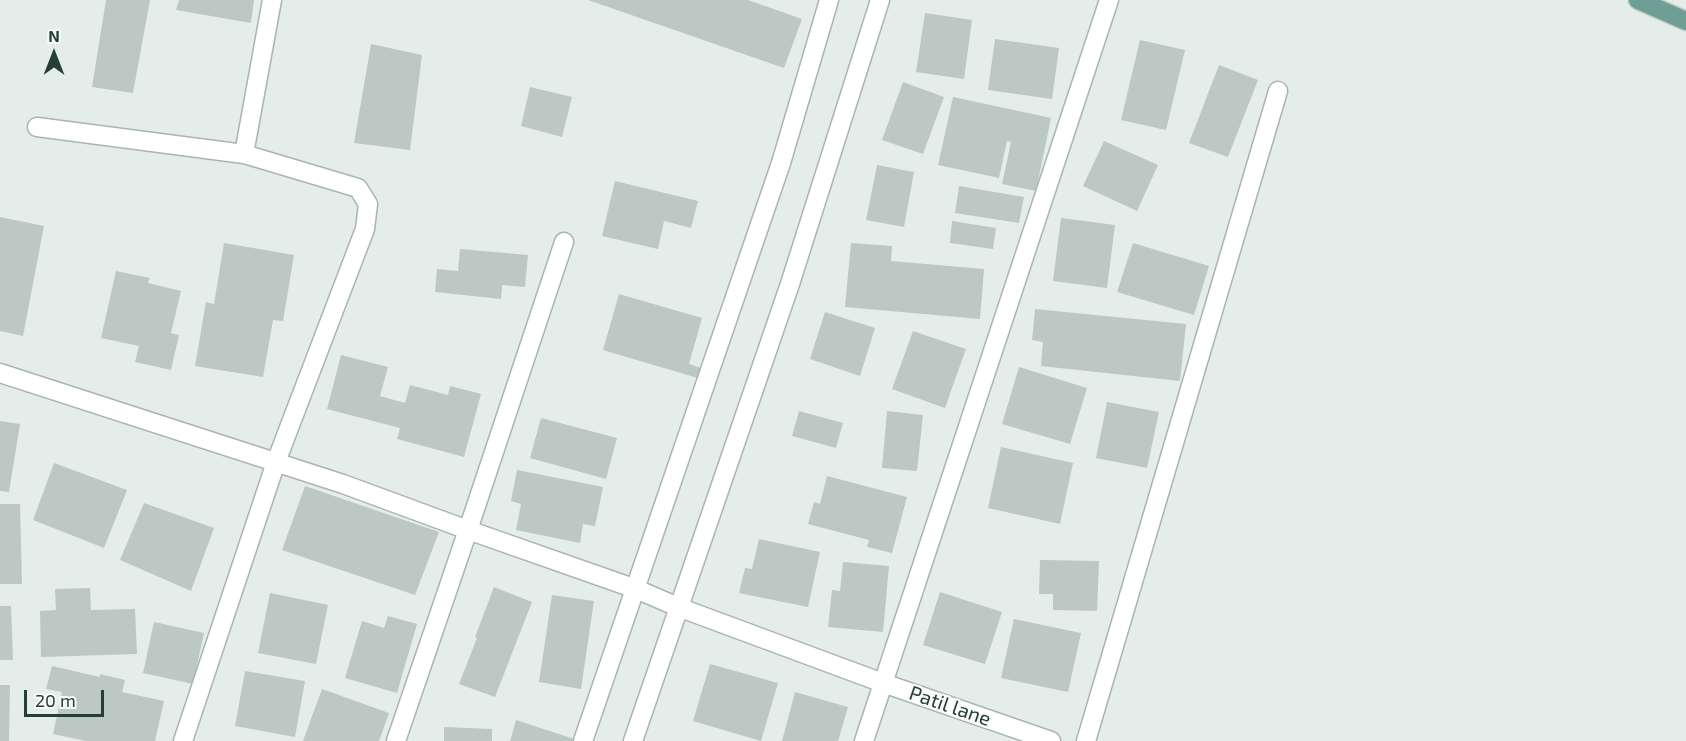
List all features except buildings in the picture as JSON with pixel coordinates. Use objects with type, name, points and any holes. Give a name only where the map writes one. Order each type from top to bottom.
[{"type":"main road","points":[[1638,0],[1686,21]]},
{"type":"street","points":[[244,154],[272,0]]},
{"type":"street","points":[[583,741],[781,163],[829,0]]},
{"type":"street","points":[[633,741],[786,295],[880,0]]},
{"type":"street","points":[[864,741],[1109,0]]},
{"type":"street","points":[[1086,741],[1278,90]]},
{"type":"street","points":[[37,127],[244,154],[358,188],[368,204],[365,229],[276,462],[183,741]]},
{"type":"street","points":[[396,741],[564,242]]},
{"type":"street","name":"Patil lane","points":[[0,373],[343,484],[636,589],[678,607],[883,683],[1051,741]]}]
